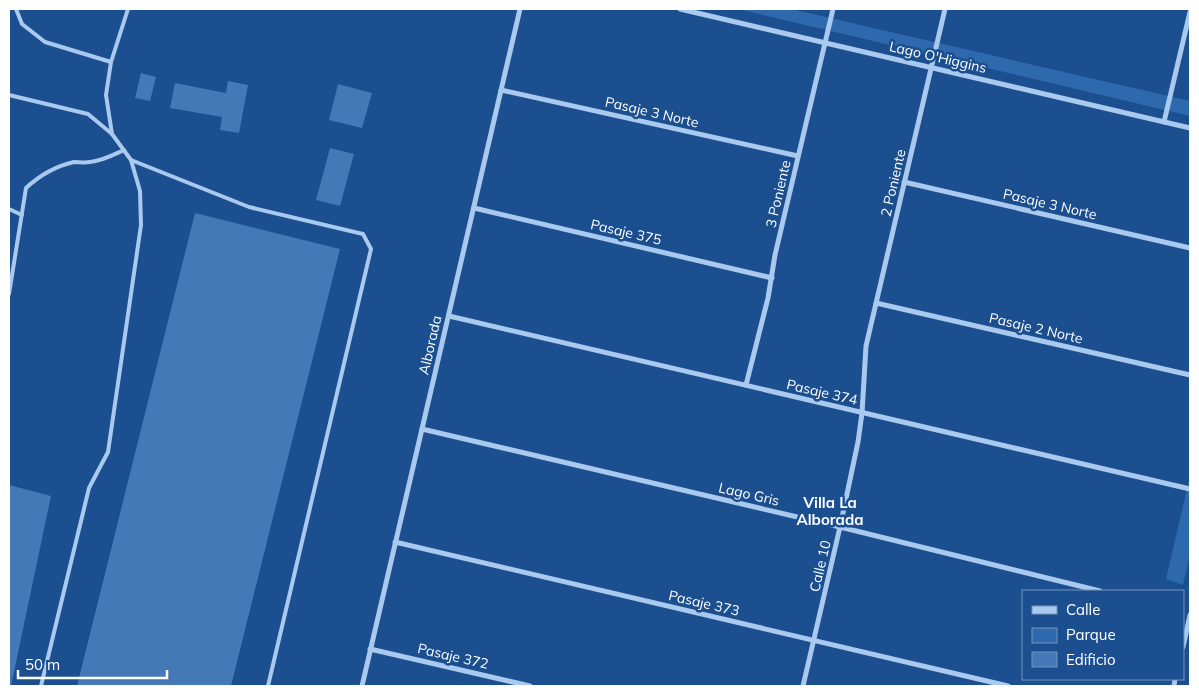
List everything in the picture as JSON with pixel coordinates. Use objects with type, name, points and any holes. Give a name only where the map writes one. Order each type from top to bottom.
[{"type":"street","name":"Alborada","points":[[362,686],[520,9]]},
{"type":"street","name":"Lago O'Higgins","points":[[680,9],[1190,128]]},
{"type":"street","name":"3 Poniente","points":[[746,385],[833,9]]},
{"type":"street","name":"2 Poniente","points":[[864,362],[866,346],[945,9]]},
{"type":"street","points":[[1164,122],[1190,12]]},
{"type":"street","name":"Pasaje 3 Norte","points":[[502,90],[798,156]]},
{"type":"street","name":"Pasaje 3 Norte","points":[[904,182],[1190,248]]},
{"type":"street","name":"Pasaje 375","points":[[474,208],[772,278]]},
{"type":"street","name":"Pasaje 2 Norte","points":[[876,303],[1190,376]]},
{"type":"street","name":"Pasaje 374","points":[[448,316],[1190,489]]},
{"type":"street","name":"Calle 10","points":[[803,686],[858,442],[862,413],[864,362]]},
{"type":"street","name":"Lago Gris","points":[[422,429],[840,527],[1096,590]]},
{"type":"street","name":"Pasaje 373","points":[[395,542],[1008,686]]},
{"type":"street","points":[[1184,642],[1190,614]]},
{"type":"street","name":"Pasaje 372","points":[[370,649],[530,686]]},
{"type":"lane","points":[[16,9],[22,24],[45,42],[111,62]]},
{"type":"lane","points":[[112,134],[106,95],[111,62],[128,9]]},
{"type":"lane","points":[[9,95],[88,114],[112,134],[124,150],[130,160],[140,192],[141,225],[108,452],[89,488],[41,686]]},
{"type":"lane","points":[[9,294],[26,188],[35,179],[53,169],[75,162],[89,163],[124,150]]},
{"type":"lane","points":[[130,160],[249,207],[363,234],[371,249],[268,686]]},
{"type":"lane","points":[[9,209],[22,215]]},
{"type":"green space","points":[[738,9],[791,9],[1190,101],[1190,116]]},
{"type":"green space","points":[[1190,476],[1190,555],[1183,585],[1166,579]]},
{"type":"building","points":[[141,73],[156,77],[150,101],[135,98]]},
{"type":"building","points":[[228,81],[248,85],[239,133],[220,130],[222,117],[170,108],[175,83],[226,93]]},
{"type":"building","points":[[338,84],[372,93],[362,128],[329,120]]},
{"type":"building","points":[[330,148],[354,154],[340,206],[316,200]]},
{"type":"building","points":[[195,213],[340,249],[231,686],[77,686]]},
{"type":"building","points":[[9,485],[51,496],[11,686],[9,686]]},
{"type":"district","name":"Villa La Alborada","points":[[830,510]]}]
